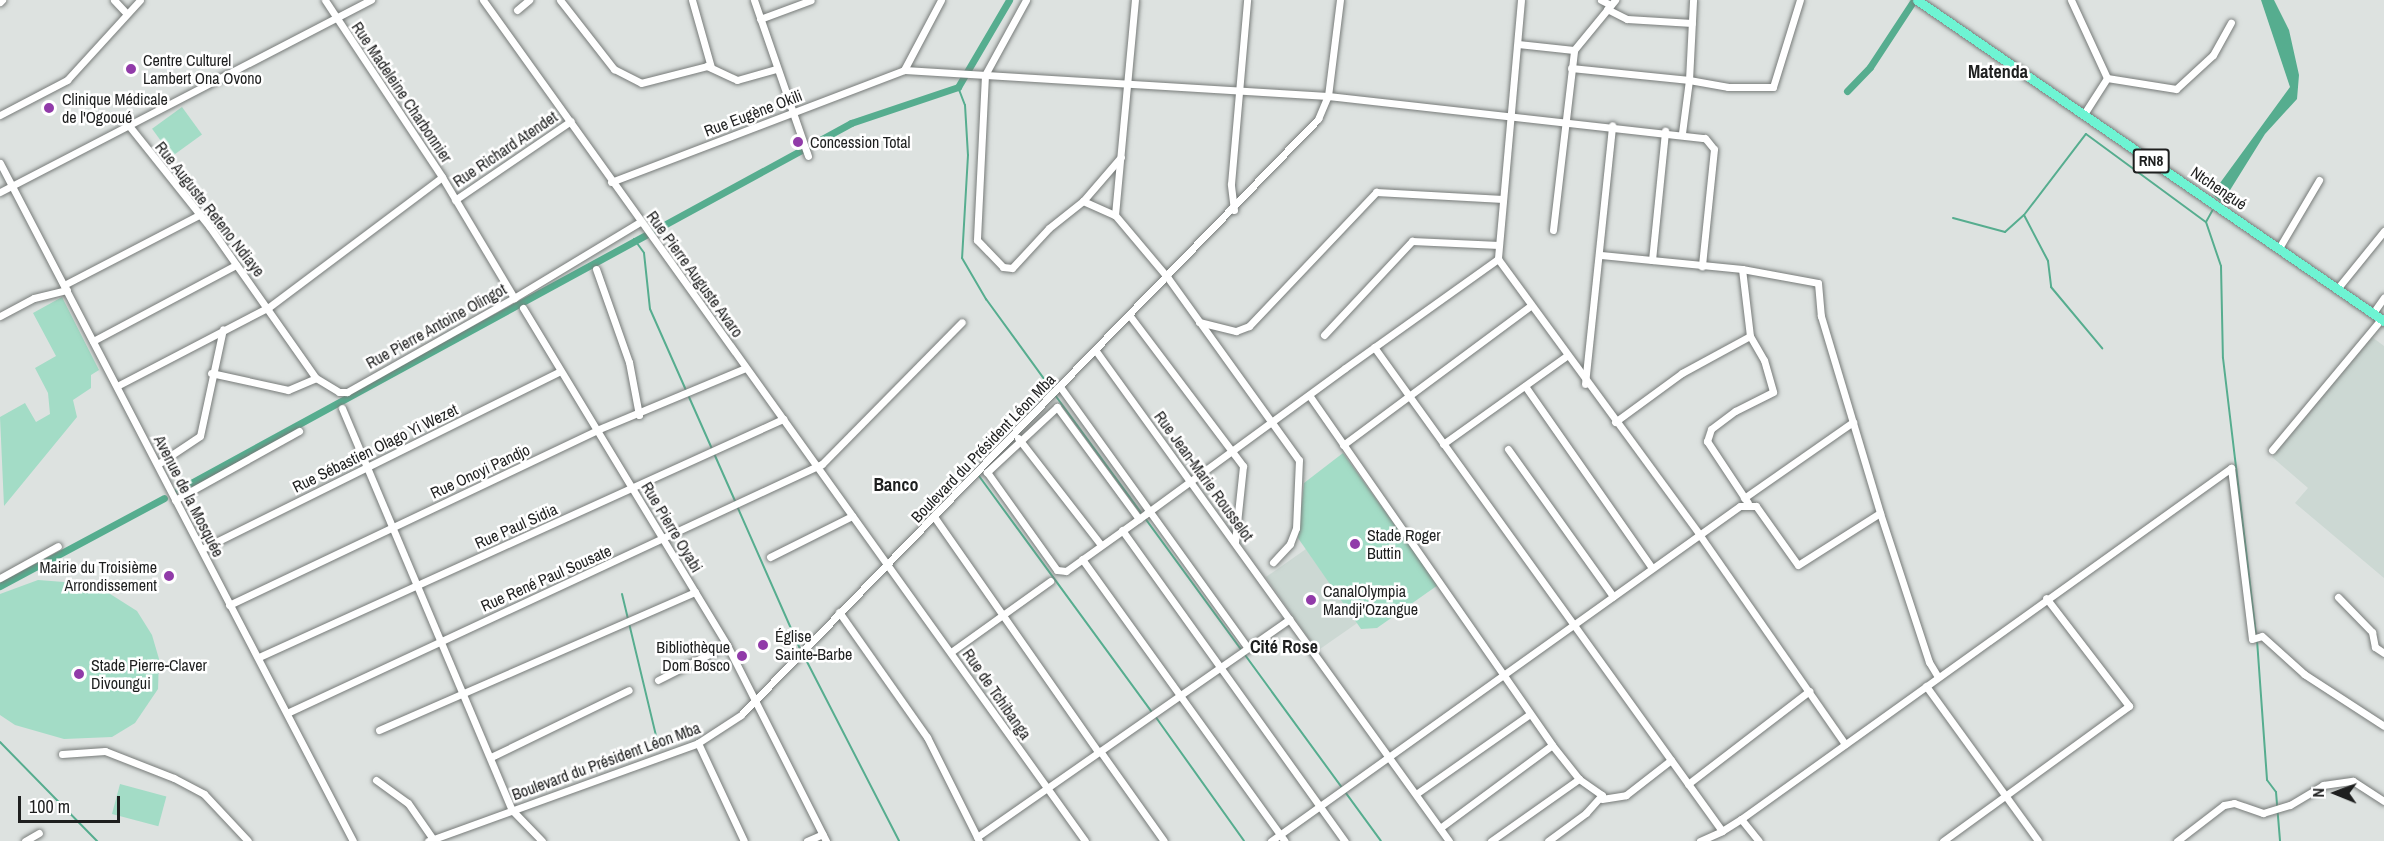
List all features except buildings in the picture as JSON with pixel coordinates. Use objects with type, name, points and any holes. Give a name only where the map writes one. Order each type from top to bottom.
[{"type":"main road","name":"Ntchengué","points":[[1917,0],[2337,289],[2380,313]]},
{"type":"street","points":[[114,0],[126,13]]},
{"type":"street","points":[[0,116],[67,80],[140,0]]},
{"type":"street","name":"Rue Madeleine Charbonnier","points":[[325,0],[442,177],[514,298]]},
{"type":"street","points":[[0,192],[371,0]]},
{"type":"street","name":"Rue Pierre Auguste Avaro","points":[[483,0],[816,467],[888,563]]},
{"type":"street","points":[[517,10],[528,0]]},
{"type":"street","points":[[560,0],[614,69],[640,83],[711,67],[737,80],[776,69]]},
{"type":"street","points":[[692,0],[711,67]]},
{"type":"street","points":[[754,0],[790,112],[808,156]]},
{"type":"street","points":[[760,19],[811,0]]},
{"type":"street","points":[[941,0],[904,70],[1328,96],[1612,124],[1665,130],[1705,138],[1714,149],[1702,266]]},
{"type":"street","points":[[1026,0],[981,75],[976,236],[979,244],[1003,267],[1012,268],[1049,228],[1083,201],[1121,157]]},
{"type":"street","points":[[1115,215],[1135,0]]},
{"type":"street","points":[[1234,210],[1232,184],[1247,0]]},
{"type":"street","name":"Boulevard du Président Léon Mba","points":[[436,839],[698,743],[726,728],[757,700],[839,612],[1018,438],[1060,389],[1234,210],[1318,118],[1328,96],[1340,0]]},
{"type":"street","points":[[1521,0],[1498,259],[1565,357],[1699,534],[1845,744]]},
{"type":"street","points":[[1601,0],[1611,4],[1627,20],[1692,23]]},
{"type":"street","points":[[1682,133],[1689,80],[1693,0]]},
{"type":"street","points":[[1571,68],[1689,80],[1728,87],[1773,87],[1800,0]]},
{"type":"street","points":[[2071,0],[2107,78]]},
{"type":"street","points":[[1553,230],[1574,50],[1611,4]]},
{"type":"street","points":[[2107,78],[2176,89],[2213,55],[2231,23]]},
{"type":"street","points":[[1518,44],[1574,50]]},
{"type":"street","name":"Rue Eugène Okili","points":[[611,182],[904,70]]},
{"type":"street","points":[[2085,114],[2107,78]]},
{"type":"street","name":"Rue Richard Atendet","points":[[455,200],[571,121]]},
{"type":"street","points":[[1585,384],[1601,255],[1612,124]]},
{"type":"street","name":"Rue Auguste Reteno Ndiaye","points":[[129,127],[269,307]]},
{"type":"street","points":[[1652,260],[1665,130]]},
{"type":"street","name":"Avenue de la Mosquée","points":[[0,163],[353,841]]},
{"type":"street","points":[[117,386],[269,307],[442,177]]},
{"type":"street","points":[[2278,248],[2319,180]]},
{"type":"street","points":[[1199,322],[1236,331],[1249,326],[1376,192],[1503,199]]},
{"type":"street","points":[[1083,201],[1115,215],[1168,278],[1299,460],[1301,476],[1293,537],[1273,562]]},
{"type":"street","points":[[0,316],[34,298],[66,288],[197,216]]},
{"type":"street","name":"Rue Pierre Antoine Olingot","points":[[316,378],[347,392],[642,225]]},
{"type":"street","points":[[2337,289],[2384,231]]},
{"type":"street","points":[[1324,336],[1412,241],[1499,245]]},
{"type":"street","points":[[1601,255],[1742,269],[1818,283],[1821,316],[1880,513],[1929,662],[1938,677]]},
{"type":"street","points":[[1244,649],[1145,515],[1060,408],[1052,408],[1018,438],[989,469],[987,478],[1057,570],[1066,571],[1145,515],[1374,347],[1498,259]]},
{"type":"street","points":[[93,341],[237,265]]},
{"type":"street","points":[[596,269],[628,362],[639,415]]},
{"type":"street","points":[[1742,269],[1750,336],[1764,360],[1773,392],[1728,416],[1711,429],[1707,441],[1746,500],[1756,506],[1798,565],[1880,513]]},
{"type":"street","points":[[2272,450],[2380,313],[2384,297]]},
{"type":"street","points":[[1344,444],[1406,395],[1530,306]]},
{"type":"street","points":[[211,373],[288,390],[316,378],[269,307]]},
{"type":"street","name":"Rue Pierre Oyabi","points":[[523,308],[728,645],[825,838]]},
{"type":"street","points":[[1130,316],[1232,451],[1246,474],[1235,543]]},
{"type":"street","points":[[816,467],[962,322]]},
{"type":"street","points":[[158,464],[200,436],[211,373],[223,329]]},
{"type":"street","points":[[1615,422],[1682,373],[1750,336]]},
{"type":"street","points":[[1374,347],[1406,395],[1722,831]]},
{"type":"street","name":"Rue Jean-Marie Rousselot","points":[[1096,351],[1449,841]]},
{"type":"street","points":[[1443,444],[1565,357]]},
{"type":"street","name":"Rue Onoyi Pandjo","points":[[229,605],[597,430],[639,415],[746,368]]},
{"type":"street","name":"Rue Sébastien Olago Yi Wezet","points":[[202,549],[560,371]]},
{"type":"street","points":[[1525,386],[1652,568]]},
{"type":"street","points":[[1060,389],[1145,515]]},
{"type":"street","points":[[1309,395],[1505,673],[1552,745],[1578,779],[1602,799]]},
{"type":"street","points":[[342,408],[443,639],[512,810],[542,841]]},
{"type":"street","name":"Rue Paul Sidia","points":[[259,657],[634,489],[783,419]]},
{"type":"street","points":[[1271,841],[1283,838],[1340,791],[1573,626],[1853,422]]},
{"type":"street","points":[[175,499],[299,431]]},
{"type":"street","points":[[1018,438],[1101,545]]},
{"type":"street","points":[[1508,449],[1613,596]]},
{"type":"street","name":"Rue René Paul Sousate","points":[[287,713],[816,467]]},
{"type":"street","points":[[1700,841],[1741,819],[2046,598],[2231,468],[2245,594],[2257,637],[2304,674],[2384,726]]},
{"type":"street","points":[[770,557],[852,516]]},
{"type":"street","points":[[935,518],[1002,616],[1164,841]]},
{"type":"street","points":[[1122,530],[1217,666],[1345,841]]},
{"type":"street","points":[[0,578],[58,546]]},
{"type":"street","points":[[1082,559],[1283,838]]},
{"type":"street","name":"Rue de Tchibanga","points":[[888,563],[1085,841]]},
{"type":"street","points":[[951,652],[1050,581]]},
{"type":"street","points":[[379,730],[695,592]]},
{"type":"street","points":[[2338,597],[2372,632],[2375,647],[2384,653]]},
{"type":"street","points":[[1942,841],[2129,706],[2046,598]]},
{"type":"street","points":[[839,612],[927,737],[978,839],[1178,693],[1289,619]]},
{"type":"street","points":[[658,680],[728,645]]},
{"type":"street","points":[[1926,686],[2038,841]]},
{"type":"street","points":[[491,757],[629,690]]},
{"type":"street","points":[[1688,784],[1809,692]]},
{"type":"street","points":[[1416,794],[1530,714]]},
{"type":"street","points":[[698,743],[744,841]]},
{"type":"street","points":[[1440,828],[1552,745]]},
{"type":"street","points":[[62,754],[105,751],[174,778],[204,794],[248,841]]},
{"type":"street","points":[[1548,841],[1602,799],[1626,795],[1671,760]]},
{"type":"street","points":[[1491,841],[1578,779]]},
{"type":"street","points":[[376,780],[408,803],[436,839]]},
{"type":"street","points":[[2177,841],[2229,804],[2256,814],[2278,809],[2324,784],[2354,781],[2384,801]]},
{"type":"street","points":[[1741,819],[1759,841]]},
{"type":"street","points":[[25,841],[39,833]]},
{"type":"street","points":[[807,841],[825,838]]},
{"type":"shaded area","points":[[2261,0],[2274,0],[2289,30],[2299,75],[2297,99],[2265,134],[2222,203],[2212,194],[2290,87]]},
{"type":"shaded area","points":[[182,107],[202,135],[172,156],[152,129]]},
{"type":"shaded area","points":[[62,297],[99,370],[91,375],[91,388],[73,400],[77,417],[4,506],[0,417],[25,403],[36,422],[50,414],[48,393],[35,368],[56,356],[33,313]]},
{"type":"shaded area","points":[[2372,337],[2384,346],[2384,578],[2295,503],[2308,488],[2272,457]]},
{"type":"shaded area","name":"Stade Roger Buttin","points":[[1343,453],[1438,585],[1377,628],[1361,629],[1298,538],[1304,483]]},
{"type":"shaded area","name":"CanalOlympia Mandji'Ozangue","points":[[1306,549],[1358,623],[1317,651],[1266,577]]},
{"type":"shaded area","name":"Stade Pierre-Claver Divoungui","points":[[38,580],[77,583],[107,592],[137,611],[152,635],[159,659],[158,689],[135,723],[112,737],[64,739],[15,725],[0,715],[0,594]]},
{"type":"shaded area","points":[[120,784],[166,796],[158,826],[112,814]]},
{"type":"waterway","points":[[178,490],[851,123],[958,87],[1009,0]]},
{"type":"waterway","points":[[1847,91],[1870,67],[1912,3]]},
{"type":"waterway","points":[[958,87],[965,105],[968,155],[962,258],[986,299],[1052,390]]},
{"type":"waterway","points":[[1953,218],[2005,232],[2024,215],[2086,134],[2206,222],[2212,211]]},
{"type":"waterway","points":[[2024,215],[2048,261],[2051,287],[2102,348]]},
{"type":"waterway","points":[[2206,222],[2221,266],[2223,358],[2256,635]]},
{"type":"waterway","points":[[634,239],[644,253],[650,309],[735,501]]},
{"type":"waterway","points":[[1055,395],[1381,841]]},
{"type":"waterway","points":[[979,476],[1152,712]]},
{"type":"waterway","points":[[0,586],[164,498]]},
{"type":"waterway","points":[[737,506],[800,649]]},
{"type":"waterway","points":[[622,594],[659,748]]},
{"type":"waterway","points":[[2257,640],[2267,780],[2276,792],[2280,841]]},
{"type":"waterway","points":[[803,654],[899,841]]},
{"type":"waterway","points":[[1155,716],[1244,841]]},
{"type":"waterway","points":[[0,742],[97,841]]},
{"type":"place","name":"Centre Culturel Lambert Ona Ovono","points":[[131,69]]},
{"type":"place","name":"Clinique Médicale de l'Ogooué","points":[[49,108]]},
{"type":"place","name":"Concession Total","points":[[798,142]]},
{"type":"place","name":"Stade Roger Buttin","points":[[1355,544]]},
{"type":"place","name":"Mairie du Troisième Arrondissement","points":[[169,576]]},
{"type":"place","name":"CanalOlympia Mandji'Ozangue","points":[[1311,600]]},
{"type":"place","name":"Église Sainte-Barbe","points":[[763,645]]},
{"type":"place","name":"Bibliothèque Dom Bosco","points":[[742,656]]},
{"type":"place","name":"Stade Pierre-Claver Divoungui","points":[[79,674]]},
{"type":"district","name":"Matenda","points":[[1998,72]]},
{"type":"district","name":"Banco","points":[[896,485]]},
{"type":"district","name":"Cité Rose","points":[[1284,647]]}]
